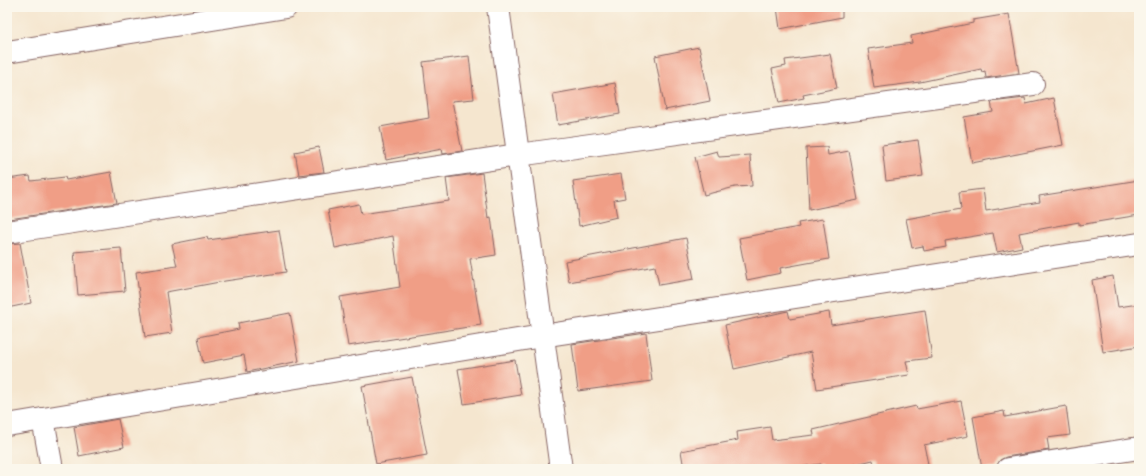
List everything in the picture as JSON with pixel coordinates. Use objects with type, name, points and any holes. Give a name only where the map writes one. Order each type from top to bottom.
[{"type":"street","points":[[7,52],[286,7]]},
{"type":"street","points":[[498,7],[561,469]]},
{"type":"street","points":[[7,232],[518,155],[1034,84]]},
{"type":"street","points":[[7,425],[542,336],[1139,244]]},
{"type":"street","points":[[44,419],[52,469]]},
{"type":"street","points":[[1008,469],[1139,448]]},
{"type":"building","points":[[777,7],[842,7],[842,17],[780,29]]},
{"type":"building","points":[[1009,14],[1019,73],[986,78],[985,71],[982,72],[981,69],[920,82],[874,88],[868,49],[912,43],[911,36],[973,23],[973,20]]},
{"type":"building","points":[[699,47],[710,101],[665,110],[655,56]]},
{"type":"building","points":[[830,54],[837,88],[803,95],[804,98],[779,103],[772,69],[786,66],[785,60]]},
{"type":"building","points":[[469,56],[474,99],[452,101],[462,151],[443,154],[442,149],[386,160],[380,127],[429,118],[423,62]]},
{"type":"building","points":[[615,83],[620,114],[558,125],[553,94]]},
{"type":"building","points":[[1025,98],[1026,104],[1054,98],[1063,145],[972,163],[964,117],[993,112],[991,102]]},
{"type":"building","points":[[918,140],[923,176],[886,181],[882,145]]},
{"type":"building","points":[[319,147],[324,172],[299,175],[295,152]]},
{"type":"building","points":[[827,147],[828,155],[849,151],[858,200],[809,210],[806,148]]},
{"type":"building","points":[[717,151],[719,157],[750,155],[752,186],[735,187],[704,195],[695,157]]},
{"type":"building","points":[[111,172],[117,203],[9,219],[7,179],[30,176],[31,181],[65,177],[66,180]]},
{"type":"building","points":[[482,173],[488,218],[491,217],[496,255],[470,259],[481,325],[348,346],[340,297],[400,287],[393,236],[335,248],[328,210],[359,204],[361,214],[449,201],[446,178]]},
{"type":"building","points":[[621,174],[625,198],[614,200],[617,217],[579,226],[573,181]]},
{"type":"building","points":[[1139,180],[1139,215],[1079,225],[1079,222],[1019,233],[1022,247],[997,252],[993,233],[945,241],[946,247],[924,251],[923,246],[912,248],[906,219],[961,209],[959,192],[983,189],[986,211],[1040,202],[1039,196]]},
{"type":"building","points":[[823,219],[829,259],[780,268],[781,273],[747,280],[739,238],[799,227],[798,223]]},
{"type":"building","points":[[279,230],[286,272],[166,292],[172,333],[145,337],[136,272],[177,266],[172,244],[207,237],[208,240]]},
{"type":"building","points":[[686,238],[694,279],[659,285],[655,266],[569,282],[565,261]]},
{"type":"building","points":[[20,243],[31,303],[7,308],[7,244]]},
{"type":"building","points":[[121,248],[125,291],[78,295],[74,252]]},
{"type":"building","points":[[1113,276],[1118,307],[1139,304],[1139,346],[1103,352],[1092,280]]},
{"type":"building","points":[[925,310],[932,358],[906,361],[909,375],[817,389],[811,352],[734,369],[725,325],[788,311],[790,319],[829,312],[831,325]]},
{"type":"building","points":[[290,313],[299,361],[247,372],[244,355],[203,363],[198,337],[239,329],[238,323]]},
{"type":"building","points":[[646,333],[652,381],[578,391],[572,344]]},
{"type":"building","points":[[515,360],[521,395],[464,404],[458,369]]},
{"type":"building","points":[[412,377],[427,455],[376,464],[362,386]]},
{"type":"building","points":[[961,401],[968,436],[924,445],[928,464],[905,469],[875,469],[873,460],[835,469],[822,469],[821,464],[786,469],[684,469],[681,451],[738,440],[737,432],[770,427],[772,440],[814,435],[813,430],[916,406],[917,409]]},
{"type":"building","points":[[1066,406],[1070,435],[1047,438],[1049,450],[1006,457],[1000,460],[996,468],[982,469],[973,417],[1004,411],[1005,417]]},
{"type":"building","points":[[118,419],[124,447],[79,456],[74,427]]}]
